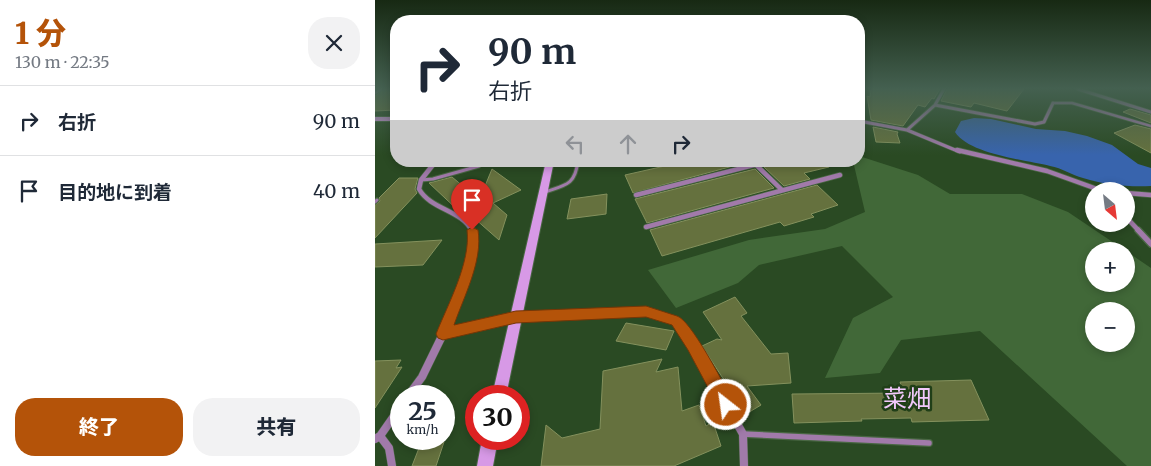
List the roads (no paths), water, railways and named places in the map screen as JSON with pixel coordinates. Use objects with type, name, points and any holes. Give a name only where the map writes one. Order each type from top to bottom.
[{"type":"street","points":[[907,130],[929,111]]},
{"type":"street","points":[[965,111],[1035,124],[1043,122],[1049,111]]},
{"type":"street","points":[[375,119],[390,119]]},
{"type":"street","points":[[865,123],[907,130],[961,152],[1047,170],[1085,185]]},
{"type":"street","points":[[416,385],[443,334],[463,282],[474,243],[472,230],[467,222],[424,198],[419,189],[421,180],[431,167]]},
{"type":"street","points":[[501,385],[549,167]]},
{"type":"street","points":[[636,195],[739,167]]},
{"type":"street","points":[[758,167],[782,190]]},
{"type":"street","points":[[646,227],[840,175]]},
{"type":"street","points":[[1135,194],[1151,195]]},
{"type":"street","points":[[1135,227],[1151,244]]},
{"type":"street","points":[[443,334],[516,317],[646,312],[677,321],[743,434],[744,466]]},
{"type":"street","points":[[390,421],[378,437],[389,448],[392,466]]},
{"type":"street","points":[[485,466],[489,450]]},
{"type":"lane","points":[[1099,111],[1151,126]]},
{"type":"lane","points":[[421,180],[433,179],[475,167]]},
{"type":"lane","points":[[543,193],[571,183],[577,177],[578,167]]},
{"type":"lane","points":[[743,434],[929,443]]},
{"type":"water","points":[[974,118],[991,119],[1036,129],[1065,131],[1087,136],[1112,145],[1138,164],[1151,168],[1151,186],[1135,186],[1135,182],[1100,182],[1079,177],[1054,167],[985,151],[962,140],[955,132],[961,121]]},
{"type":"district","name":"菜畑","points":[[907,399]]}]
